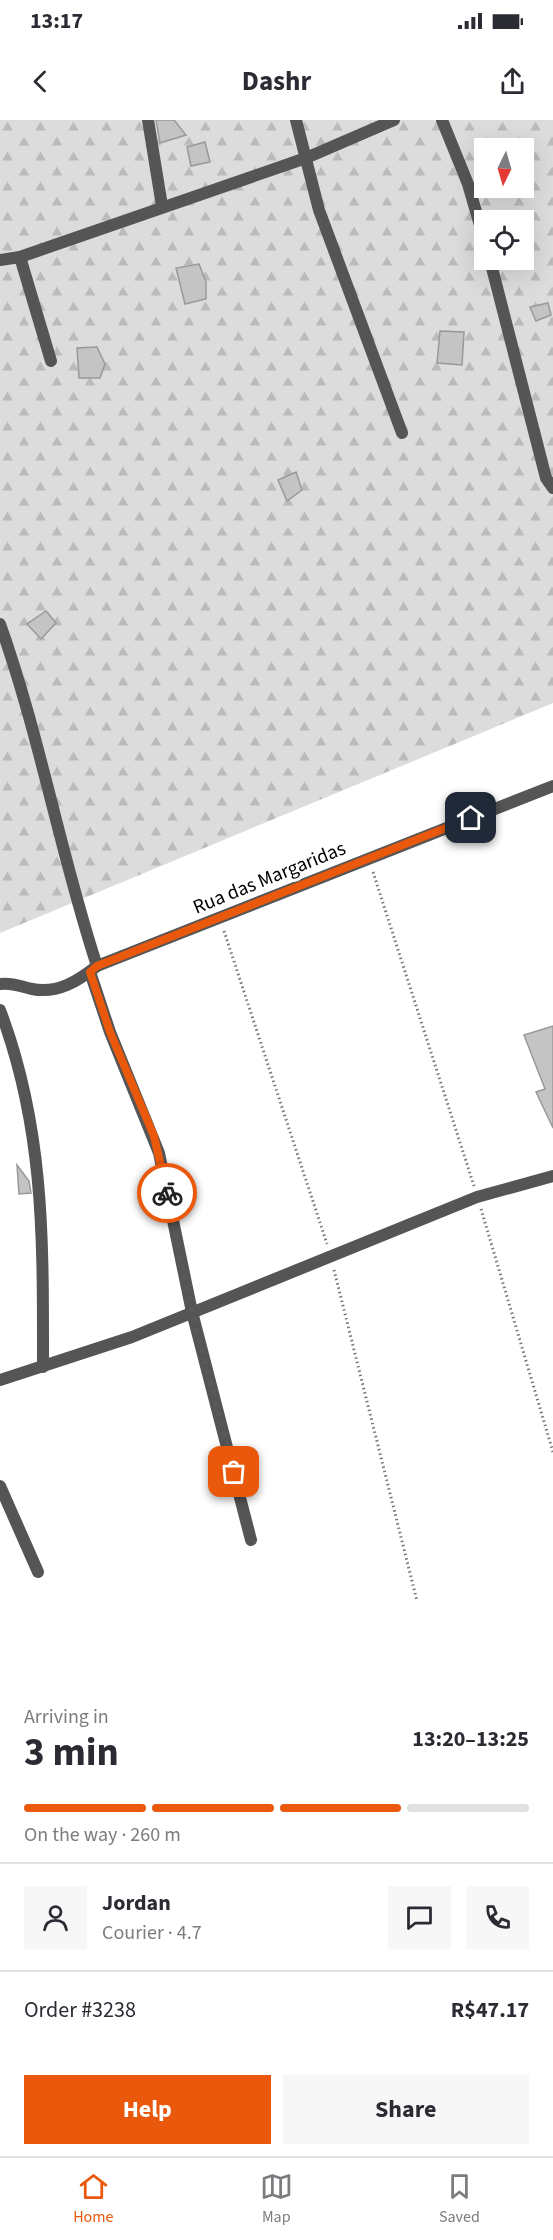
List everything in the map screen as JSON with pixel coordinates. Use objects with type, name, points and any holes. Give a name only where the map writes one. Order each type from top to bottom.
[{"type":"street","points":[[148,120],[162,206]]},
{"type":"street","points":[[296,120],[319,210],[402,433]]},
{"type":"street","points":[[0,260],[20,257],[306,158],[394,120]]},
{"type":"street","points":[[442,120],[468,184],[476,210]]},
{"type":"street","points":[[20,257],[51,361]]},
{"type":"street","points":[[493,270],[546,478],[553,488]]},
{"type":"street","points":[[0,624],[19,679],[110,1032],[154,1136],[192,1312],[251,1540]]},
{"type":"street","name":"Rua das Margaridas","points":[[0,984],[18,984],[34,990],[59,988],[93,969],[553,786]]},
{"type":"street","points":[[0,1010],[22,1078],[37,1156],[42,1367]]},
{"type":"street","points":[[0,1380],[132,1337],[477,1197],[553,1176]]},
{"type":"street","points":[[0,1486],[38,1572]]},
{"type":"path","points":[[369,858],[477,1197],[553,1452]]},
{"type":"path","points":[[220,918],[331,1257],[417,1601]]},
{"type":"green space","points":[[0,120],[553,120],[553,703],[0,933]]},
{"type":"building","points":[[156,120],[174,120],[186,135],[160,143]]},
{"type":"building","points":[[205,142],[210,162],[191,166],[187,147]]},
{"type":"building","points":[[199,264],[206,282],[206,299],[185,304],[176,268]]},
{"type":"building","points":[[548,303],[551,315],[536,321],[530,307]]},
{"type":"building","points":[[440,331],[464,332],[462,365],[437,363]]},
{"type":"building","points":[[97,347],[105,364],[100,378],[79,378],[77,348]]},
{"type":"building","points":[[296,472],[302,490],[287,501],[278,480]]},
{"type":"building","points":[[46,611],[56,623],[41,639],[27,624]]},
{"type":"building","points":[[553,1026],[553,1128],[536,1092],[545,1089],[524,1035]]},
{"type":"building","points":[[17,1165],[29,1181],[31,1193],[19,1194]]},
{"type":"way so far","points":[[167,1193],[192,1312],[234,1472]]},
{"type":"route","points":[[167,1193],[154,1136],[110,1032],[90,972],[97,966],[471,818]]}]
